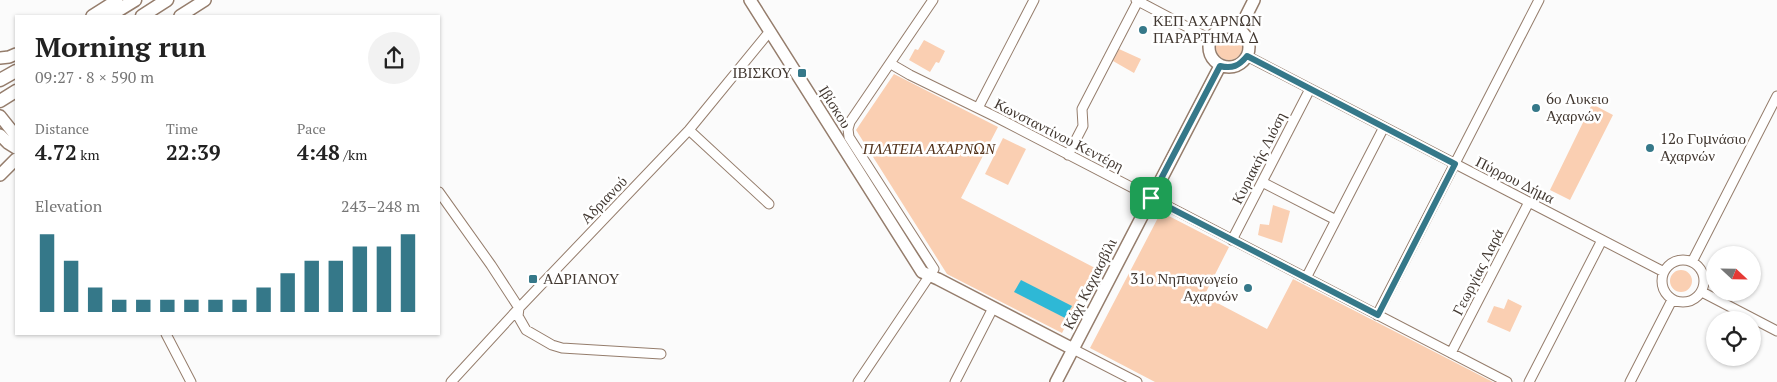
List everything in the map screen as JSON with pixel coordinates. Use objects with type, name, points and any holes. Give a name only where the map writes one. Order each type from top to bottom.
[{"type":"main road","points":[[111,15],[135,0]]},
{"type":"main road","points":[[144,15],[167,0]]},
{"type":"main road","points":[[0,80],[15,72]]},
{"type":"main road","points":[[0,101],[15,92]]},
{"type":"street","points":[[94,15],[117,0]]},
{"type":"street","points":[[182,15],[205,0]]},
{"type":"street","name":"Ιβίσκου","points":[[750,0],[922,272],[1073,349]]},
{"type":"street","points":[[858,382],[934,269],[848,133],[850,122],[933,0]]},
{"type":"street","points":[[978,108],[1034,0]]},
{"type":"street","points":[[1239,30],[1254,0]]},
{"type":"street","points":[[1378,315],[1539,0]]},
{"type":"street","points":[[1068,155],[1083,126],[1082,109],[1137,1],[1210,39]]},
{"type":"street","points":[[1226,27],[1239,30],[1248,41],[1249,49],[1247,56],[1242,63],[1235,67],[1227,68],[1220,66],[1214,62],[1209,51],[1210,39],[1214,33],[1226,27]]},
{"type":"street","name":"Αδριανού","points":[[451,382],[689,130],[770,31]]},
{"type":"street","points":[[0,58],[15,54]]},
{"type":"street","name":"Πύρρου Δήμα","points":[[1247,56],[1664,272]]},
{"type":"street","name":"Κωνσταντίνου Κεντέρη","points":[[891,64],[1507,382]]},
{"type":"street","name":"Κάχι Καχιασβίλι","points":[[1056,382],[1220,66]]},
{"type":"street","name":"Κυριακής Λιόση","points":[[1232,240],[1310,89]]},
{"type":"street","points":[[1692,262],[1777,96]]},
{"type":"street","points":[[0,116],[15,135]]},
{"type":"street","points":[[1306,278],[1384,127]]},
{"type":"street","points":[[689,130],[769,204]]},
{"type":"street","points":[[0,135],[15,147]]},
{"type":"street","points":[[0,175],[15,160]]},
{"type":"street","points":[[1262,182],[1336,220]]},
{"type":"street","points":[[440,193],[519,308],[518,316],[526,330],[552,345],[580,349],[662,354]]},
{"type":"street","name":"Γεωργίας Λαρά","points":[[1451,353],[1529,202]]},
{"type":"street","points":[[1529,382],[1602,240]]},
{"type":"street","points":[[1679,260],[1692,262],[1702,272],[1704,279],[1702,292],[1696,299],[1688,302],[1680,303],[1672,300],[1662,288],[1661,280],[1667,266],[1679,260]]},
{"type":"street","points":[[1702,292],[1777,331]]},
{"type":"street","points":[[1630,382],[1672,300]]},
{"type":"street","points":[[955,382],[993,308]]},
{"type":"street","points":[[167,335],[191,382]]},
{"type":"street","points":[[1073,349],[1137,382]]},
{"type":"green space","points":[[1229,34],[1238,38],[1242,47],[1238,56],[1229,60],[1220,56],[1216,47],[1220,38]]},
{"type":"green space","points":[[924,40],[945,51],[939,63],[936,62],[930,72],[909,60],[915,49],[918,50]]},
{"type":"green space","points":[[1119,49],[1141,59],[1134,73],[1113,61]]},
{"type":"green space","name":"ΠΛΑΤΕΙΑ ΑΧΑΡΝΩΝ","points":[[894,74],[998,127],[961,198],[1095,268],[1062,333],[947,274],[856,130]]},
{"type":"green space","points":[[1592,104],[1613,115],[1570,200],[1550,190]]},
{"type":"green space","points":[[1003,138],[1026,149],[1008,185],[985,174]]},
{"type":"green space","points":[[1273,205],[1290,211],[1282,243],[1258,235],[1260,224],[1269,225]]},
{"type":"green space","points":[[1161,212],[1229,247],[1204,296],[1267,329],[1293,279],[1493,382],[1155,382],[1090,348]]},
{"type":"green space","points":[[1681,270],[1689,273],[1692,281],[1689,289],[1681,292],[1673,289],[1670,281],[1673,273]]},
{"type":"green space","points":[[1508,299],[1522,306],[1510,332],[1487,322],[1494,306],[1504,309]]},
{"type":"water","points":[[1021,280],[1072,306],[1065,318],[1014,292]]},
{"type":"place","name":"ΚΕΠ ΑΧΑΡΝΩΝ ΠΑΡΑΡΤΗΜΑ Δ","points":[[1143,30]]},
{"type":"place","name":"ΙΒΙΣΚΟΥ","points":[[802,73]]},
{"type":"place","name":"6ο Λυκειο Αχαρνών","points":[[1536,108]]},
{"type":"place","name":"12ο Γυμνάσιο Αχαρνών","points":[[1650,148]]},
{"type":"place","name":"ΑΔΡΙΑΝΟΥ","points":[[533,279]]},
{"type":"place","name":"31ο Νηπιαγωγείο Αχαρνών","points":[[1248,288]]},
{"type":"route","points":[[1247,56],[1455,164],[1378,315],[1151,198],[1220,66],[1227,68],[1235,67],[1242,63],[1247,56]]}]
